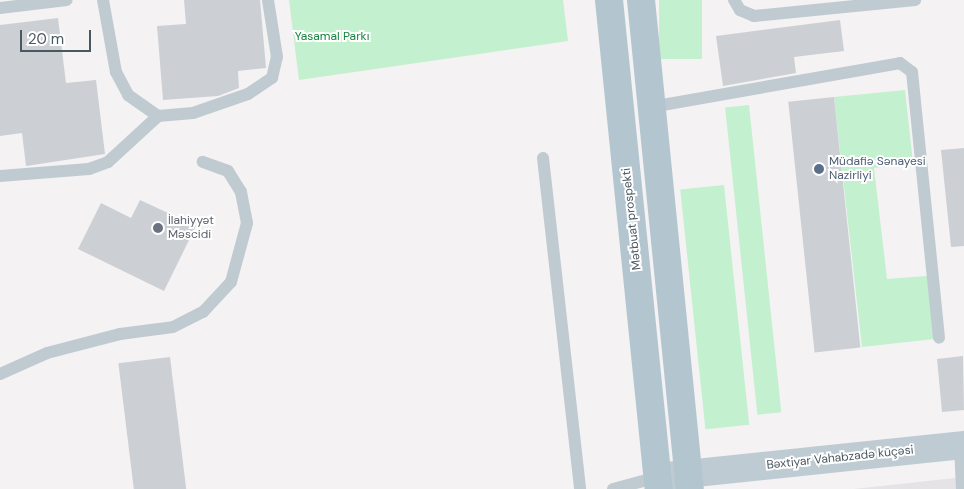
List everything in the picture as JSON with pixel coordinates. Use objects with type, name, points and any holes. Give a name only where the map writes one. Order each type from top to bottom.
[{"type":"main road","name":"Mətbuat prospekti","points":[[609,0],[658,483]]},
{"type":"main road","points":[[641,0],[689,482]]},
{"type":"street","name":"Bəxtiyar Vahabzadə küçəsi","points":[[658,483],[689,482],[716,471],[962,445]]},
{"type":"lane","points":[[0,8],[67,0]]},
{"type":"lane","points":[[103,0],[116,72],[128,95],[158,116]]},
{"type":"lane","points":[[0,176],[89,169],[108,162],[158,116],[193,113],[248,94],[272,78],[277,58],[268,0]]},
{"type":"lane","points":[[734,0],[740,10],[754,16],[856,3],[915,0]]},
{"type":"lane","points":[[651,107],[900,63],[912,72],[939,338]]},
{"type":"lane","points":[[543,158],[580,489]]},
{"type":"lane","points":[[0,374],[47,353],[120,334],[173,327],[202,312],[231,282],[247,223],[241,192],[228,171],[203,162]]},
{"type":"lane","points":[[962,445],[962,489]]},
{"type":"lane","points":[[613,489],[658,483]]},
{"type":"shaded area","points":[[964,477],[964,489],[854,489]]},
{"type":"green space","name":"Yasamal Parkı","points":[[289,0],[563,0],[568,41],[299,80]]},
{"type":"green space","points":[[659,0],[702,0],[702,59],[659,59]]},
{"type":"green space","points":[[905,90],[913,163],[874,168],[887,279],[927,276],[934,339],[862,347],[834,97]]},
{"type":"green space","points":[[749,105],[781,412],[757,415],[725,108]]},
{"type":"green space","points":[[724,185],[749,425],[705,429],[680,190]]},
{"type":"building","points":[[184,0],[260,0],[266,68],[238,71],[239,88],[218,96],[163,100],[157,26],[186,24]]},
{"type":"building","points":[[58,18],[66,83],[96,80],[105,154],[26,166],[22,133],[0,136],[0,25]]},
{"type":"building","points":[[840,20],[844,51],[794,57],[796,73],[723,86],[716,36]]},
{"type":"building","name":"Müdafiə Sənayesi Nazirliyi","points":[[834,97],[860,348],[815,352],[788,102]]},
{"type":"building","points":[[964,148],[964,246],[951,247],[941,150]]},
{"type":"building","points":[[140,200],[196,226],[164,291],[78,249],[101,203],[131,218]]},
{"type":"building","points":[[963,356],[964,410],[942,412],[937,359]]},
{"type":"building","points":[[170,357],[186,489],[134,489],[118,363]]},
{"type":"place","name":"Müdafiə Sənayesi Nazirliyi","points":[[819,169]]},
{"type":"place","name":"İlahiyyət Məscidi","points":[[158,228]]}]
